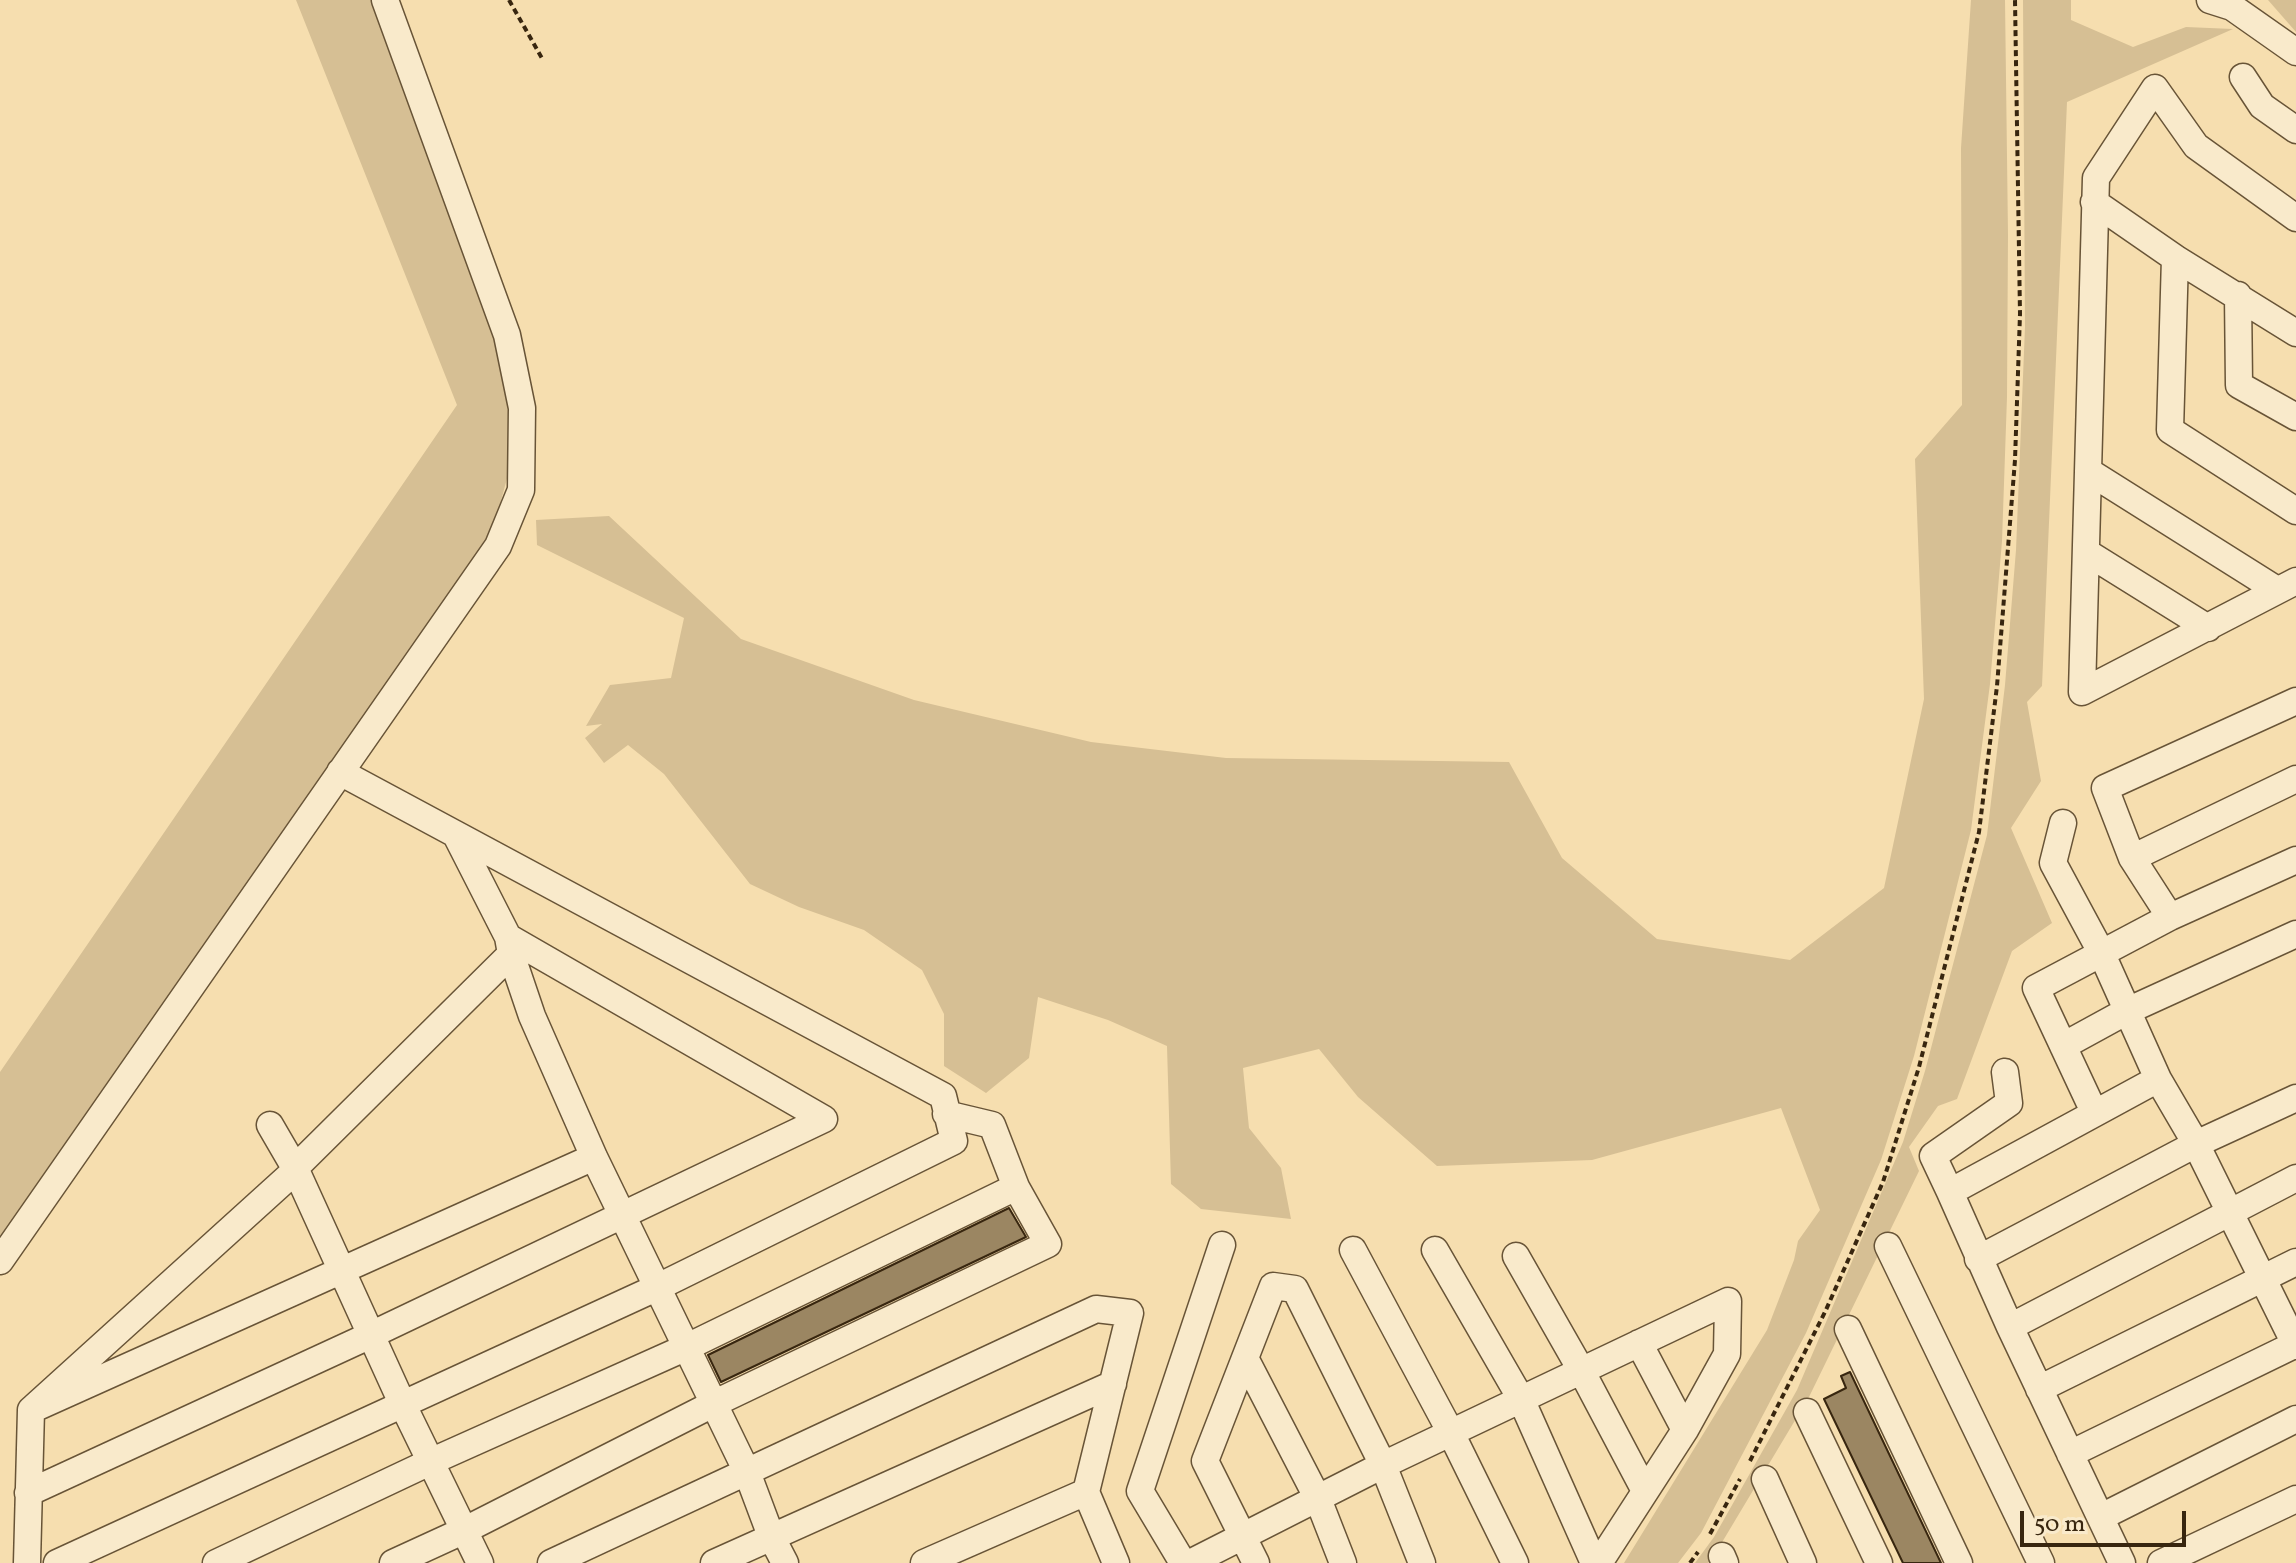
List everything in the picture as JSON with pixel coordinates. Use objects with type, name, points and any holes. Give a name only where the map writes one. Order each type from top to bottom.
[{"type":"lane","points":[[0,1261],[498,546],[521,490],[522,408],[507,335],[385,0]]},
{"type":"lane","points":[[2210,0],[2232,7],[2296,52]]},
{"type":"lane","points":[[2243,77],[2262,106],[2296,130]]},
{"type":"lane","points":[[2287,585],[2082,692],[2096,178],[2155,88],[2196,146],[2296,218]]},
{"type":"lane","points":[[2094,202],[2175,258],[2296,333]]},
{"type":"lane","points":[[2175,258],[2170,430],[2296,511]]},
{"type":"lane","points":[[2238,295],[2239,385],[2296,417]]},
{"type":"lane","points":[[2088,471],[2287,585]]},
{"type":"lane","points":[[2086,552],[2208,628]]},
{"type":"lane","points":[[2170,917],[2132,858],[2105,788],[2296,701]]},
{"type":"lane","points":[[57,1563],[656,1288],[954,1141],[943,1096],[340,772]]},
{"type":"lane","points":[[2132,858],[2296,779]]},
{"type":"lane","points":[[2063,823],[2053,863],[2101,952],[2158,1079],[2196,1144],[2296,1345],[2070,1454]]},
{"type":"lane","points":[[457,837],[509,945],[532,1016],[594,1157],[747,1472],[771,1536],[785,1563]]},
{"type":"lane","points":[[2094,1112],[2036,988],[2170,917],[2296,860]]},
{"type":"lane","points":[[2063,1046],[2127,1011],[2296,934]]},
{"type":"lane","points":[[27,1563],[31,1410],[295,1169],[509,945]]},
{"type":"lane","points":[[28,1493],[623,1217],[824,1119],[509,945]]},
{"type":"lane","points":[[2005,1072],[2009,1103],[1933,1156],[1978,1259],[2122,1563]]},
{"type":"lane","points":[[1950,1192],[2158,1079]]},
{"type":"lane","points":[[1978,1259],[2196,1144],[2296,1098]]},
{"type":"lane","points":[[393,1563],[465,1530],[713,1404],[1048,1244],[1016,1187],[992,1125],[946,1114]]},
{"type":"lane","points":[[270,1125],[295,1169],[402,1403],[480,1563]]},
{"type":"lane","points":[[31,1410],[594,1157]]},
{"type":"lane","points":[[2010,1327],[2296,1178]]},
{"type":"lane","points":[[216,1563],[430,1462],[687,1347],[1016,1187]]},
{"type":"lane","points":[[1183,1563],[1140,1491],[1222,1245]]},
{"type":"lane","points":[[1888,1246],[2041,1563]]},
{"type":"lane","points":[[1353,1250],[1451,1433],[1515,1563]]},
{"type":"lane","points":[[1435,1250],[1521,1399],[1597,1563]]},
{"type":"lane","points":[[1516,1256],[1645,1491]]},
{"type":"lane","points":[[2039,1389],[2296,1262]]},
{"type":"lane","points":[[1256,1563],[1205,1461],[1273,1286],[1295,1289],[1383,1465],[1422,1563]]},
{"type":"lane","points":[[1190,1563],[1383,1465],[1728,1301],[1727,1354],[1685,1430],[1597,1563]]},
{"type":"lane","points":[[551,1563],[1096,1309],[1130,1313],[1086,1492],[1116,1563]]},
{"type":"lane","points":[[1848,1329],[1959,1563]]},
{"type":"lane","points":[[1639,1343],[1685,1430]]},
{"type":"lane","points":[[1245,1358],[1318,1499],[1343,1563]]},
{"type":"lane","points":[[714,1563],[1113,1384]]},
{"type":"lane","points":[[1807,1412],[1879,1563]]},
{"type":"lane","points":[[2101,1517],[2296,1419]]},
{"type":"lane","points":[[1765,1479],[1803,1563]]},
{"type":"lane","points":[[924,1563],[1086,1492]]},
{"type":"lane","points":[[2161,1563],[2296,1499]]},
{"type":"path","points":[[509,0],[543,60]]},
{"type":"path","points":[[1690,1563],[1715,1550],[1755,1453],[1825,1312],[1883,1182],[1919,1067],[1979,832],[1997,686],[2015,460],[2020,314],[2015,0]]},
{"type":"shaded area","points":[[296,0],[374,0],[457,215],[505,378],[512,460],[492,534],[0,1240],[0,1072],[457,405]]},
{"type":"shaded area","points":[[1971,0],[2005,0],[2008,235],[2002,541],[1990,684],[1971,830],[1914,1056],[1881,1160],[1806,1333],[1701,1533],[1678,1563],[1624,1563],[1767,1330],[1794,1260],[1798,1241],[1820,1210],[1781,1108],[1592,1160],[1437,1166],[1358,1097],[1319,1049],[1243,1068],[1249,1128],[1281,1168],[1291,1219],[1201,1209],[1171,1184],[1167,1046],[1108,1020],[1038,997],[1029,1058],[986,1093],[944,1066],[944,1014],[922,970],[864,930],[799,907],[750,884],[664,774],[628,745],[604,763],[585,738],[602,724],[586,726],[610,685],[671,678],[684,618],[537,545],[536,520],[609,516],[741,639],[914,700],[1091,742],[1226,758],[1509,762],[1562,858],[1657,939],[1790,960],[1884,888],[1924,699],[1915,459],[1962,405],[1961,148]]},
{"type":"shaded area","points":[[2023,0],[2071,0],[2071,20],[2133,47],[2186,27],[2233,29],[2067,102],[2042,686],[2027,702],[2041,781],[2011,828],[2052,923],[2012,951],[1957,1099],[1938,1106],[1909,1147],[1919,1171],[1809,1397],[1718,1549],[1708,1563],[1695,1563],[1714,1537],[1797,1390],[1903,1142],[1925,1071],[1987,835],[2005,685],[2016,550],[2025,327]]},
{"type":"shaded area","points":[[2268,0],[2296,0],[2296,32]]},
{"type":"building","points":[[1009,1208],[1026,1237],[721,1382],[708,1355]]},
{"type":"building","points":[[1850,1372],[1941,1563],[1903,1563],[1824,1399],[1846,1388],[1841,1376]]}]
